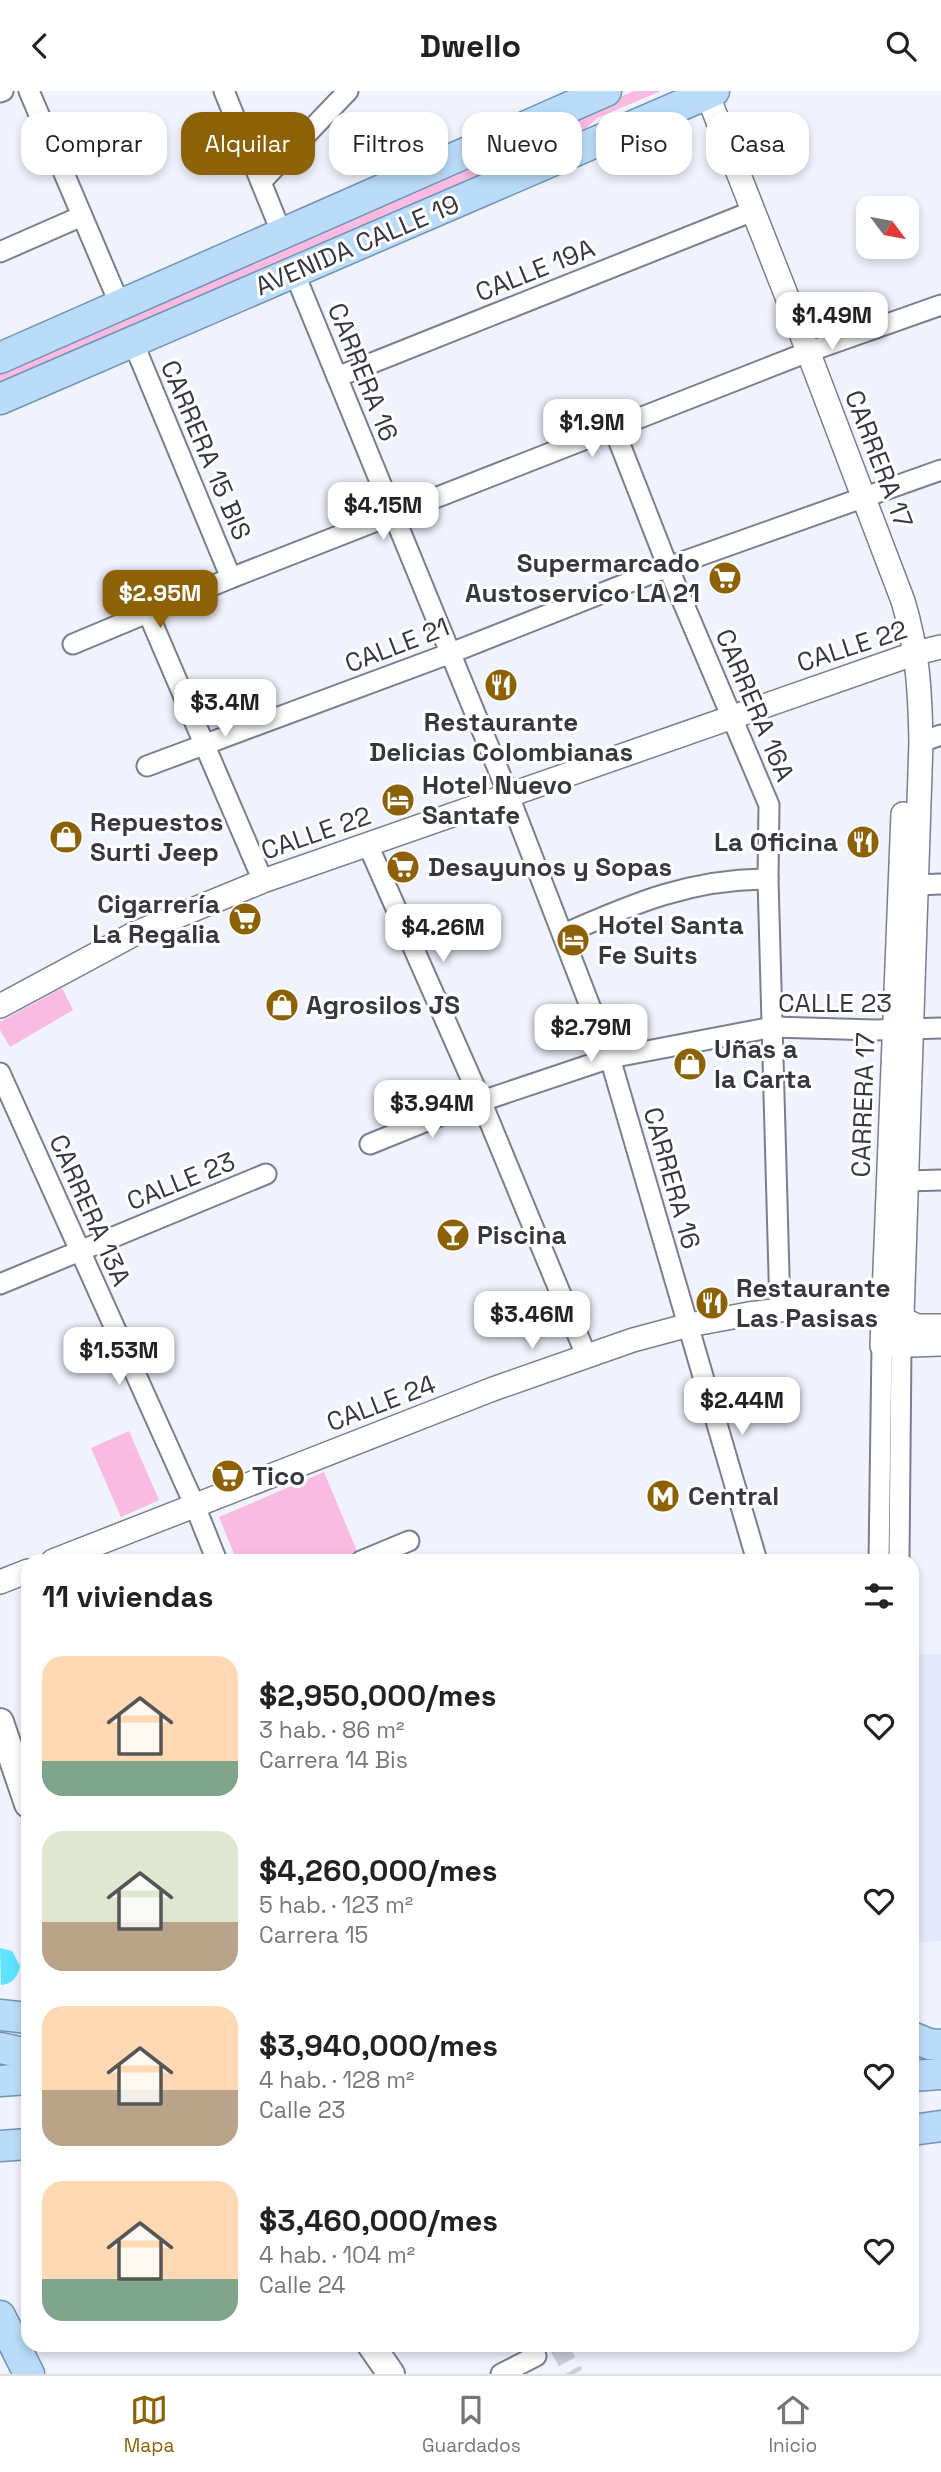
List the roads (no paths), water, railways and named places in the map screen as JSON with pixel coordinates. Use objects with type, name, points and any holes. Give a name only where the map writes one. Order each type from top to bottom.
[{"type":"main road","name":"AVENIDA CALLE 19","points":[[0,358],[606,91]]},
{"type":"main road","name":"AVENIDA CALLE 19","points":[[0,399],[709,92]]},
{"type":"main road","points":[[0,1722],[21,1784]]},
{"type":"main road","points":[[0,2015],[21,2017]]},
{"type":"main road","points":[[919,2040],[941,2045]]},
{"type":"main road","points":[[0,2048],[21,2052]]},
{"type":"main road","points":[[919,2076],[941,2074]]},
{"type":"main road","points":[[0,2081],[21,2080]]},
{"type":"main road","points":[[0,2126],[21,2126]]},
{"type":"main road","points":[[919,2129],[941,2126]]},
{"type":"main road","points":[[0,2146],[21,2144]]},
{"type":"main road","points":[[0,2316],[29,2374]]},
{"type":"street","points":[[29,91],[120,305]]},
{"type":"street","points":[[224,91],[282,234]]},
{"type":"street","points":[[261,182],[348,91]]},
{"type":"street","name":"CARRERA 17","points":[[709,92],[903,601],[916,653],[931,739],[903,1029],[907,1181],[893,1315]]},
{"type":"street","name":"CALLE 19A","points":[[337,377],[753,211]]},
{"type":"street","points":[[0,253],[82,216]]},
{"type":"street","name":"CARRERA 16","points":[[294,272],[509,796],[610,1058],[755,1554]]},
{"type":"street","points":[[73,645],[231,578],[394,514],[808,352],[941,305]]},
{"type":"street","name":"CARRERA 15 BIS","points":[[133,342],[231,578]]},
{"type":"street","name":"CARRERA 16A","points":[[614,429],[668,567],[769,805],[768,879],[779,1310]]},
{"type":"street","name":"CALLE 21","points":[[147,766],[451,653],[668,567],[941,470]]},
{"type":"street","points":[[148,613],[263,881]]},
{"type":"street","name":"CALLE 22","points":[[0,1006],[134,935],[263,881],[732,716],[916,653],[941,647]]},
{"type":"street","name":"CARRERA 17","points":[[879,1554],[892,1346],[903,1029],[906,736],[910,684],[916,653]]},
{"type":"street","points":[[368,845],[481,1101],[586,1355]]},
{"type":"street","points":[[564,934],[635,902],[732,879],[768,879]]},
{"type":"street","points":[[916,885],[941,884]]},
{"type":"street","name":"CALLE 23","points":[[370,1144],[481,1101],[610,1058],[773,1027],[941,1028]]},
{"type":"street","name":"CARRERA 13A","points":[[0,1073],[214,1554]]},
{"type":"street","name":"CALLE 23","points":[[0,1284],[266,1174]]},
{"type":"street","points":[[907,1181],[941,1180]]},
{"type":"street","name":"CALLE 24","points":[[71,1554],[586,1355],[689,1325],[779,1310],[862,1306],[922,1327],[941,1326]]},
{"type":"street","points":[[892,1346],[941,1344]]},
{"type":"street","name":"CARRERA 17","points":[[892,1346],[899,1554]]},
{"type":"street","points":[[378,1554],[409,1541]]},
{"type":"street","points":[[0,1582],[21,1574]]},
{"type":"street","points":[[502,2374],[536,2356]]},
{"type":"street","points":[[380,2358],[407,2374]]},
{"type":"water","points":[[0,1948],[12,1951],[20,1966],[14,1979],[1,1985]]},
{"type":"tunnel","points":[[562,2352],[574,2374]]},
{"type":"place","name":"Supermarcado Austoservico LA 21","points":[[725,578]]},
{"type":"place","name":"Restaurante Delicias Colombianas","points":[[501,685]]},
{"type":"place","name":"Hotel Nuevo Santafe","points":[[398,800]]},
{"type":"place","name":"Repuestos Surti Jeep","points":[[66,837]]},
{"type":"place","name":"La Oficina","points":[[863,842]]},
{"type":"place","name":"Desayunos y Sopas","points":[[403,867]]},
{"type":"place","name":"Cigarrería La Regalia","points":[[245,919]]},
{"type":"place","name":"Hotel Santa Fe Suits","points":[[573,940]]},
{"type":"place","name":"Agrosilos JS","points":[[282,1005]]},
{"type":"place","name":"Uñas a la Carta","points":[[690,1064]]},
{"type":"place","name":"Piscina","points":[[453,1235]]},
{"type":"place","name":"Restaurante Las Pasisas","points":[[712,1303]]},
{"type":"place","name":"Tico","points":[[228,1476]]},
{"type":"place","name":"Central","points":[[663,1496]]}]
